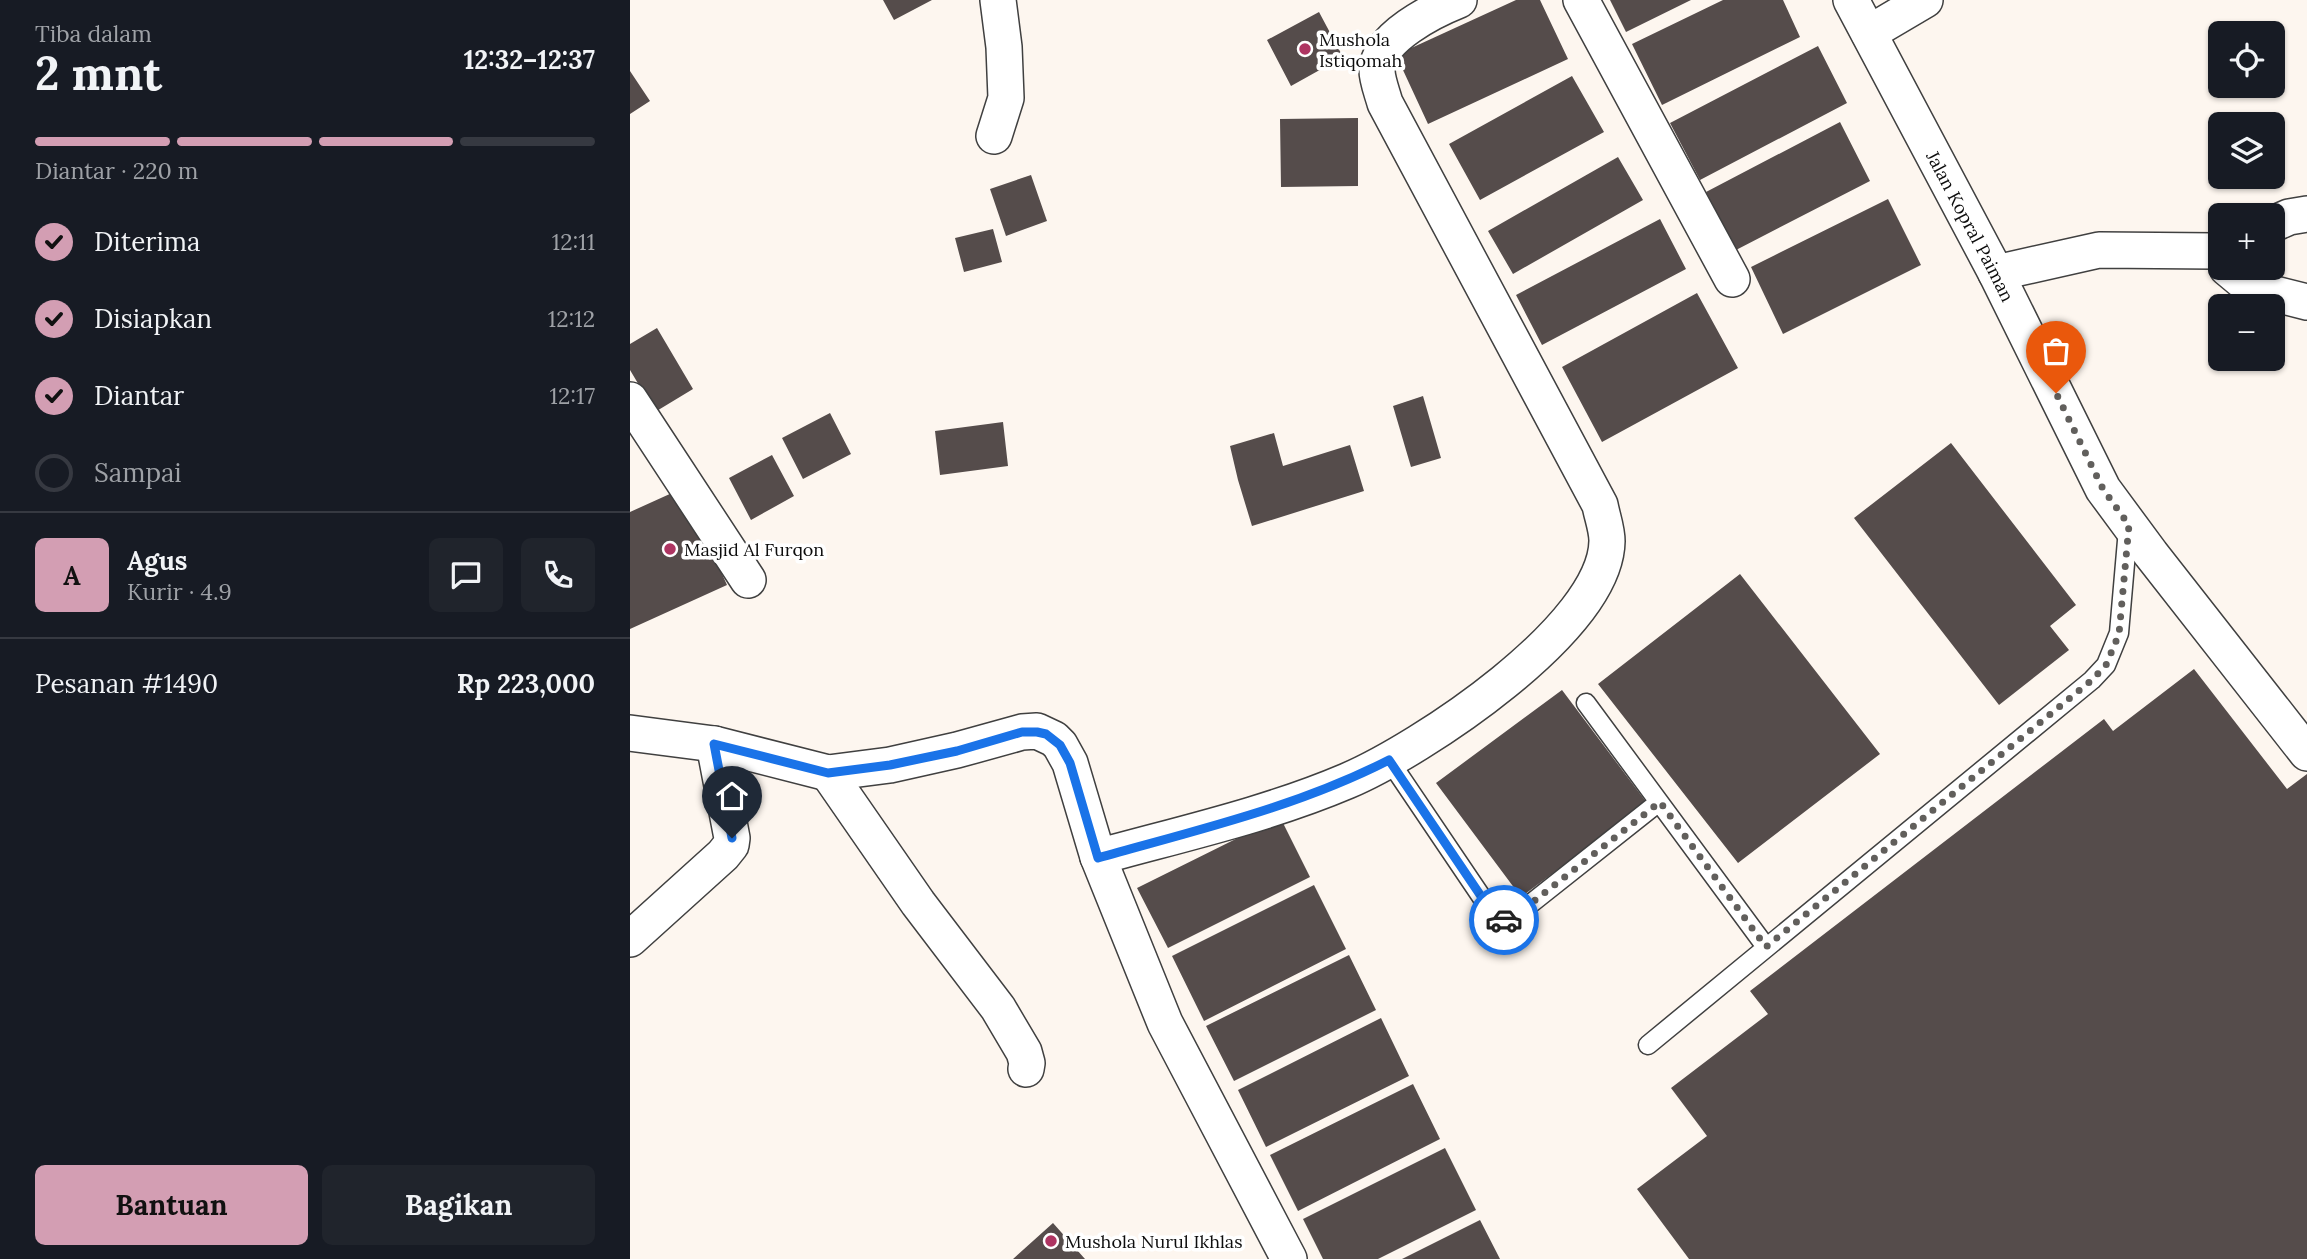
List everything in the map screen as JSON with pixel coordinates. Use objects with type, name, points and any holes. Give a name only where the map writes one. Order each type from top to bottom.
[{"type":"street","points":[[995,136],[1006,98],[1004,47],[998,0]]},
{"type":"street","points":[[1098,858],[1275,808],[1348,781],[1413,748],[1516,672],[1570,621],[1589,597],[1600,573],[1607,540],[1600,505],[1385,103],[1380,86],[1377,70],[1379,60],[1392,42],[1435,9],[1460,0]]},
{"type":"street","points":[[1581,0],[1732,279]]},
{"type":"street","name":"Jalan Kopral Paiman","points":[[1851,0],[1996,273],[2103,489],[2307,753]]},
{"type":"street","points":[[1869,33],[1925,0]]},
{"type":"street","points":[[2285,220],[2307,214]]},
{"type":"street","points":[[1996,273],[2099,250],[2208,255]]},
{"type":"street","points":[[2244,280],[2251,288],[2307,302]]},
{"type":"street","points":[[630,400],[748,580]]},
{"type":"street","points":[[630,733],[714,744],[828,773],[890,765],[957,751],[1022,732],[1046,734],[1060,745],[1070,763],[1098,858],[1165,1023],[1289,1259]]},
{"type":"street","points":[[630,939],[731,845],[732,838],[714,744]]},
{"type":"street","points":[[828,773],[918,903],[998,1008],[1024,1052],[1026,1069]]},
{"type":"lane","points":[[1648,1045],[2092,680],[2106,665],[2119,634],[2129,525]]},
{"type":"lane","points":[[1586,703],[1766,947]]},
{"type":"lane","points":[[1389,760],[1487,905],[1495,915],[1504,920],[1510,920],[1660,802]]},
{"type":"building","points":[[883,0],[932,0],[894,20]]},
{"type":"building","points":[[1516,0],[1540,0],[1568,59],[1428,124],[1396,55]]},
{"type":"building","points":[[1610,0],[1691,0],[1626,32]]},
{"type":"building","points":[[1723,0],[1783,0],[1800,37],[1662,105],[1632,44]]},
{"type":"building","name":"Mushola Istiqomah","points":[[1319,12],[1343,57],[1291,86],[1267,40]]},
{"type":"building","points":[[1818,46],[1847,103],[1700,180],[1670,123]]},
{"type":"building","points":[[630,71],[650,101],[630,114]]},
{"type":"building","points":[[1572,76],[1604,132],[1480,200],[1449,144]]},
{"type":"building","points":[[1358,118],[1358,186],[1281,187],[1280,119]]},
{"type":"building","points":[[1840,122],[1870,181],[1736,250],[1706,192]]},
{"type":"building","points":[[1618,157],[1643,200],[1513,274],[1488,231]]},
{"type":"building","points":[[1031,175],[1047,221],[1006,236],[990,189]]},
{"type":"building","points":[[1888,199],[1921,265],[1783,334],[1751,267]]},
{"type":"building","points":[[1660,219],[1686,269],[1542,345],[1516,295]]},
{"type":"building","points":[[993,229],[1002,262],[964,272],[955,238]]},
{"type":"building","points":[[1697,293],[1738,368],[1602,442],[1562,367]]},
{"type":"building","points":[[657,328],[693,389],[655,412],[630,370],[630,344]]},
{"type":"building","points":[[1423,396],[1441,458],[1411,467],[1393,406]]},
{"type":"building","points":[[830,413],[851,454],[803,479],[782,438]]},
{"type":"building","points":[[1003,422],[1008,466],[940,475],[935,431]]},
{"type":"building","points":[[1274,433],[1283,466],[1350,445],[1364,491],[1252,526],[1230,446]]},
{"type":"building","points":[[1951,443],[2076,605],[2050,626],[2069,650],[1999,705],[1854,518]]},
{"type":"building","points":[[772,455],[794,496],[751,520],[729,478]]},
{"type":"building","name":"Masjid Al Furqon","points":[[683,488],[727,585],[630,629],[630,512]]},
{"type":"building","points":[[1740,574],[1880,754],[1738,863],[1598,684]]},
{"type":"building","points":[[2194,669],[2287,789],[2307,774],[2307,1259],[1689,1259],[1637,1189],[1707,1136],[1671,1088],[1768,1014],[1750,991],[2104,719],[2113,731]]},
{"type":"building","points":[[1562,690],[1647,803],[1521,897],[1436,783]]},
{"type":"building","points":[[1280,817],[1310,877],[1168,948],[1137,888]]},
{"type":"building","points":[[1314,885],[1346,949],[1204,1021],[1172,956]]},
{"type":"building","points":[[1349,955],[1376,1010],[1234,1081],[1206,1026]]},
{"type":"building","points":[[1381,1018],[1409,1076],[1266,1147],[1238,1090]]},
{"type":"building","points":[[1413,1084],[1440,1139],[1298,1211],[1270,1155]]},
{"type":"building","points":[[1445,1148],[1476,1210],[1378,1259],[1323,1259],[1303,1219]]},
{"type":"building","points":[[1480,1220],[1500,1259],[1402,1259]]},
{"type":"building","name":"Mushola Nurul Ikhlas","points":[[1053,1223],[1085,1259],[1013,1259]]},
{"type":"way so far","points":[[1504,920],[1510,920],[1660,802],[1766,947],[2092,680],[2106,665],[2119,634],[2129,525],[2103,489],[2056,393]]},
{"type":"place","name":"Mushola Istiqomah","points":[[1305,49]]},
{"type":"place","name":"Masjid Al Furqon","points":[[670,549]]},
{"type":"place","name":"Mushola Nurul Ikhlas","points":[[1051,1241]]},
{"type":"route","points":[[732,838],[714,744],[828,773],[890,765],[957,751],[1022,732],[1046,734],[1060,745],[1070,763],[1098,858],[1275,808],[1348,781],[1389,760],[1487,905],[1495,915],[1504,920]]}]
